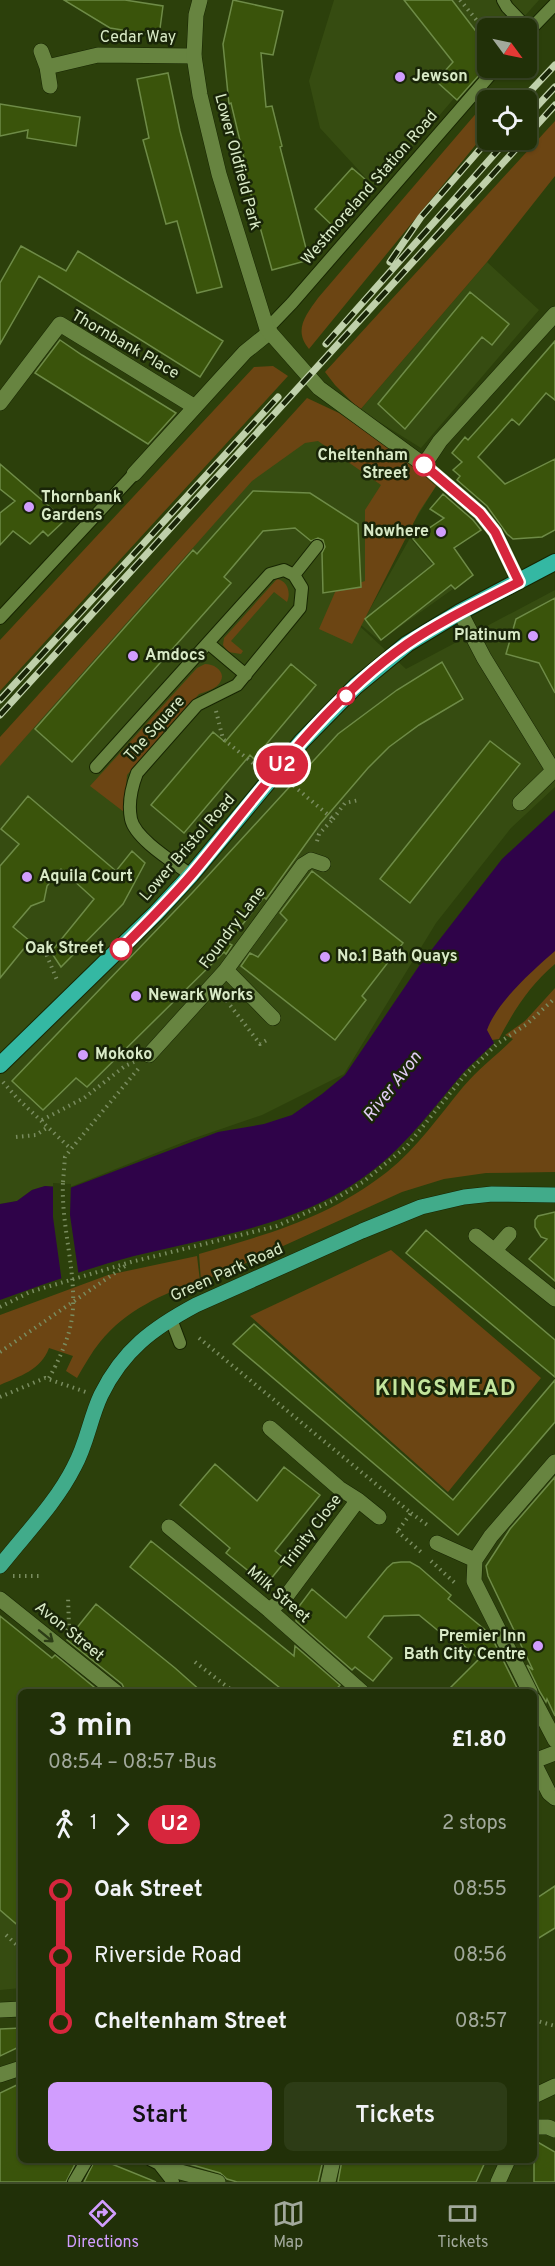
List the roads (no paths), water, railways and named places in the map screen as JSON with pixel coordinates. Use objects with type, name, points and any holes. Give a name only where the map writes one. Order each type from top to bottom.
[{"type":"highway","name":"Lower Bristol Road","points":[[1,1066],[114,956],[191,875],[327,714],[406,644],[460,612],[555,562]]},
{"type":"main road","name":"Green Park Road","points":[[6,1570],[64,1485],[85,1444],[101,1396],[120,1364],[146,1335],[196,1305],[421,1207],[464,1197],[492,1194],[555,1195]]},
{"type":"street","name":"Lower Oldfield Park","points":[[200,0],[196,15],[194,56],[219,174],[260,312],[269,331]]},
{"type":"street","points":[[41,51],[47,67],[50,86]]},
{"type":"street","name":"Cedar Way","points":[[47,67],[99,55],[194,56]]},
{"type":"street","points":[[424,465],[440,441],[555,314]]},
{"type":"street","name":"Thornbank Place","points":[[0,403],[60,324],[195,407]]},
{"type":"street","points":[[135,474],[245,352],[269,331],[319,388],[424,465],[480,513],[495,532],[519,582]]},
{"type":"street","points":[[460,612],[484,658],[554,769],[520,803]]},
{"type":"street","name":"Foundry Lane","points":[[149,1055],[226,970],[303,865],[317,862]]},
{"type":"street","points":[[226,970],[273,1018]]},
{"type":"street","points":[[495,1250],[509,1234]]},
{"type":"street","points":[[476,1236],[555,1299]]},
{"type":"street","name":"Trinity Close","points":[[270,1428],[339,1488],[379,1517]]},
{"type":"street","points":[[528,1689],[474,1581],[475,1560],[490,1536],[555,1462]]},
{"type":"street","name":"Trinity Close","points":[[269,1610],[285,1598],[358,1500]]},
{"type":"street","name":"Milk Street","points":[[169,1527],[269,1610],[359,1689]]},
{"type":"street","points":[[436,1543],[475,1560]]},
{"type":"street","name":"Avon Street","points":[[0,1599],[112,1689]]},
{"type":"street","points":[[537,1706],[555,1740]]},
{"type":"street","points":[[537,1761],[555,1753]]},
{"type":"street","points":[[537,1768],[549,1793],[555,1798]]},
{"type":"street","points":[[0,2010],[18,2009]]},
{"type":"street","points":[[0,2075],[18,2069]]},
{"type":"street","points":[[537,2127],[548,2127],[555,2130]]},
{"type":"street","points":[[328,2182],[332,2163]]},
{"type":"street","points":[[498,2182],[507,2163]]},
{"type":"street","points":[[170,2171],[218,2182]]},
{"type":"lane","points":[[503,0],[516,18]]},
{"type":"lane","points":[[537,23],[555,4]]},
{"type":"lane","name":"Westmoreland Station Road","points":[[269,331],[487,78]]},
{"type":"lane","points":[[0,618],[135,474]]},
{"type":"lane","points":[[294,575],[317,546]]},
{"type":"lane","name":"The Square","points":[[96,767],[270,574],[284,570],[294,575],[302,588],[300,608],[237,685],[197,705],[189,713],[137,773],[132,787],[131,819],[136,830],[161,853],[191,875]]},
{"type":"lane","points":[[208,643],[246,675]]},
{"type":"lane","points":[[171,1319],[180,1343]]},
{"type":"lane","points":[[74,2182],[85,2163]]},
{"type":"lane","points":[[157,2163],[170,2171]]},
{"type":"water","name":"River Avon","points":[[555,810],[555,951],[516,988],[492,1019],[487,1030],[494,1043],[462,1074],[390,1156],[361,1179],[335,1195],[280,1219],[222,1236],[134,1256],[0,1300],[0,1204],[17,1201],[32,1190],[45,1186],[70,1188],[218,1132],[264,1124],[292,1115],[322,1094],[345,1075],[419,966],[502,859]]},
{"type":"railway","points":[[531,90],[555,65]]},
{"type":"railway","points":[[537,106],[555,87]]},
{"type":"railway","points":[[537,125],[555,105]]},
{"type":"railway","points":[[390,262],[421,217],[479,150]]},
{"type":"railway","points":[[326,344],[498,150]]},
{"type":"railway","points":[[0,715],[515,150]]},
{"type":"railway","points":[[0,700],[278,397]]},
{"type":"place","name":"Jewson","points":[[400,77]]},
{"type":"place","name":"Cheltenham Street","points":[[424,465]]},
{"type":"place","name":"Thornbank Gardens","points":[[29,507]]},
{"type":"place","name":"Nowhere","points":[[441,532]]},
{"type":"place","name":"Platinum","points":[[533,636]]},
{"type":"place","name":"Amdocs","points":[[133,656]]},
{"type":"place","name":"Aquila Court","points":[[27,877]]},
{"type":"place","name":"Oak Street","points":[[121,949]]},
{"type":"place","name":"No.1 Bath Quays","points":[[325,957]]},
{"type":"place","name":"Newark Works","points":[[136,996]]},
{"type":"place","name":"Mokoko","points":[[83,1055]]},
{"type":"place","name":"Premier Inn Bath City Centre","points":[[538,1646]]},
{"type":"district","name":"KINGSMEAD","points":[[446,1389]]}]
